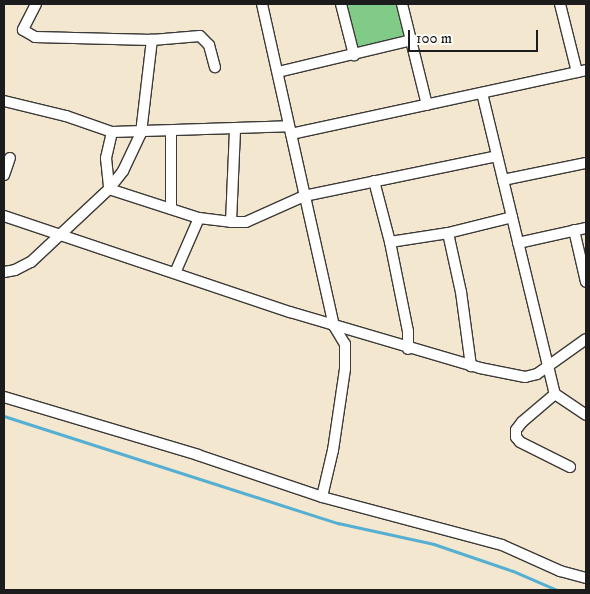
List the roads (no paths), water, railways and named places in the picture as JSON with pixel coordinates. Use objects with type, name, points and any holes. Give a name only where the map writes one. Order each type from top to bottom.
[{"type":"street","points":[[36,4],[23,30],[35,37],[152,40],[200,36],[209,45],[215,67]]},
{"type":"street","points":[[262,4],[334,326],[345,344],[345,369],[333,450],[322,497]]},
{"type":"street","points":[[342,4],[354,56]]},
{"type":"street","points":[[402,4],[427,105]]},
{"type":"street","points":[[4,101],[66,116],[112,132],[141,133],[235,128],[290,130],[427,105],[581,71],[560,4]]},
{"type":"street","points":[[4,272],[15,270],[30,262],[61,235],[109,189],[135,150],[141,133],[152,40]]},
{"type":"street","points":[[278,72],[354,56],[411,40]]},
{"type":"street","points":[[482,93],[555,394],[586,415]]},
{"type":"street","points":[[231,222],[235,128]]},
{"type":"street","points":[[109,189],[106,158],[112,132]]},
{"type":"street","points":[[171,132],[171,209]]},
{"type":"street","points":[[109,189],[200,218],[246,222],[304,196],[498,156]]},
{"type":"street","points":[[4,175],[10,158]]},
{"type":"street","points":[[503,180],[586,162]]},
{"type":"street","points":[[374,181],[390,242],[408,331],[408,349]]},
{"type":"street","points":[[4,216],[334,326],[471,366],[525,377],[549,367],[586,340]]},
{"type":"street","points":[[390,242],[448,233],[512,217]]},
{"type":"street","points":[[175,273],[200,218]]},
{"type":"street","points":[[518,243],[586,228]]},
{"type":"street","points":[[574,230],[586,282]]},
{"type":"street","points":[[448,233],[471,366]]},
{"type":"street","points":[[555,394],[522,422],[516,430],[516,437],[520,442],[570,467]]},
{"type":"street","points":[[4,397],[198,455],[322,497],[479,538],[586,578]]},
{"type":"waterway","points":[[4,416],[338,523],[434,544],[513,571],[557,590]]}]
